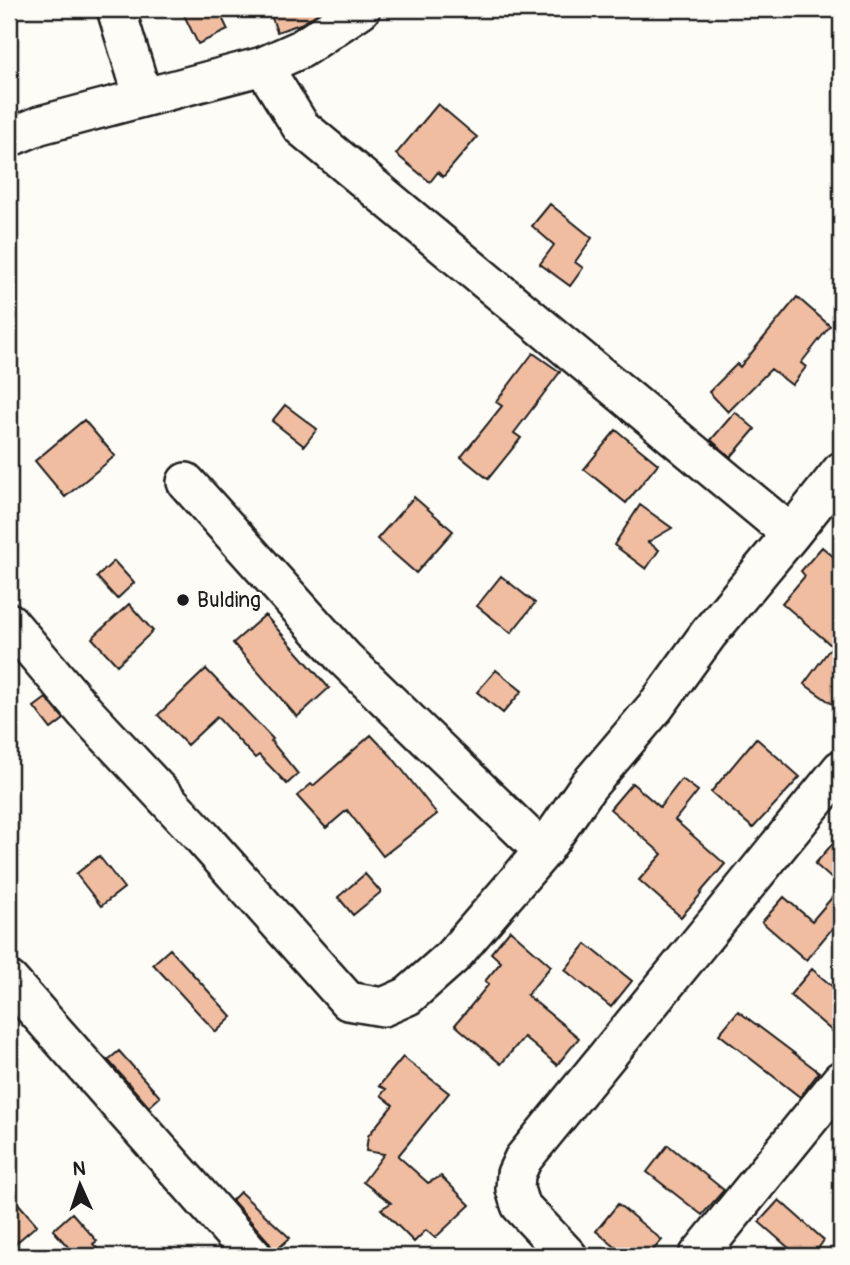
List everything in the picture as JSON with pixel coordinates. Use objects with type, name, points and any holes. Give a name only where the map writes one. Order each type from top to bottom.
[{"type":"street","points":[[116,9],[143,97]]},
{"type":"street","points":[[9,138],[40,125],[263,66],[301,49],[361,9]]},
{"type":"street","points":[[263,66],[301,127],[791,534]]},
{"type":"street","points":[[9,622],[85,712],[202,837],[348,1001],[383,1007],[408,996],[452,957],[543,851],[588,786],[656,706],[709,633],[841,471]]},
{"type":"street","points":[[186,482],[344,658],[543,851]]},
{"type":"street","points":[[569,1256],[520,1205],[515,1189],[516,1174],[523,1159],[841,769]]},
{"type":"street","points":[[9,980],[253,1256]]},
{"type":"street","points":[[698,1256],[841,1080]]},
{"type":"building","points":[[197,9],[218,9],[228,30],[198,44],[184,15]]},
{"type":"building","points":[[269,9],[324,9],[303,23],[277,32]]},
{"type":"building","points":[[438,104],[477,137],[443,177],[438,172],[430,182],[396,154]]},
{"type":"building","points":[[550,204],[592,238],[575,262],[583,268],[570,286],[540,264],[554,245],[532,226]]},
{"type":"building","points":[[797,297],[830,326],[801,363],[806,367],[792,385],[771,369],[728,412],[709,392],[737,364],[740,367]]},
{"type":"building","points":[[533,353],[560,372],[514,433],[521,438],[488,479],[461,457],[502,406],[496,402]]},
{"type":"building","points":[[285,405],[317,429],[304,446],[272,421]]},
{"type":"building","points":[[735,412],[755,429],[731,457],[711,440]]},
{"type":"building","points":[[84,420],[115,456],[65,497],[35,461]]},
{"type":"building","points":[[616,430],[658,464],[626,503],[584,469]]},
{"type":"building","points":[[414,497],[453,531],[416,573],[377,539]]},
{"type":"building","points":[[640,505],[672,528],[648,542],[659,550],[646,569],[614,545]]},
{"type":"building","points":[[822,547],[841,563],[841,710],[804,684],[832,646],[782,603],[805,576],[801,571]]},
{"type":"building","points":[[114,561],[134,583],[117,599],[97,577]]},
{"type":"building","points":[[501,576],[535,603],[511,633],[477,606]]},
{"type":"building","points":[[129,604],[153,631],[117,665],[92,638]]},
{"type":"building","points":[[265,615],[329,688],[297,717],[233,643]]},
{"type":"building","points":[[206,669],[273,739],[271,741],[298,774],[287,784],[259,755],[255,758],[217,717],[187,745],[158,715]]},
{"type":"building","points":[[496,670],[522,691],[503,713],[477,692]]},
{"type":"building","points":[[46,698],[64,719],[51,729],[34,707]]},
{"type":"building","points":[[371,735],[437,814],[383,856],[347,810],[326,828],[297,796],[311,784],[313,786]]},
{"type":"building","points":[[756,738],[800,777],[753,828],[711,792]]},
{"type":"building","points":[[682,779],[698,791],[675,820],[725,864],[681,917],[639,880],[662,854],[610,809],[632,783],[660,807]]},
{"type":"building","points":[[841,834],[841,887],[815,864]]},
{"type":"building","points":[[99,856],[124,888],[101,906],[76,874]]},
{"type":"building","points":[[365,874],[381,892],[353,915],[338,897]]},
{"type":"building","points":[[841,887],[841,918],[806,960],[762,922],[784,897],[812,921]]},
{"type":"building","points":[[510,930],[551,966],[527,995],[579,1038],[557,1065],[524,1037],[501,1064],[455,1025],[489,984],[485,981],[501,962],[491,953]]},
{"type":"building","points":[[586,944],[632,981],[611,1007],[565,970]]},
{"type":"building","points":[[170,949],[232,1017],[216,1032],[153,964]]},
{"type":"building","points":[[812,969],[841,994],[841,1021],[832,1031],[790,995]]},
{"type":"building","points":[[738,1011],[819,1072],[800,1097],[719,1034]]},
{"type":"building","points":[[119,1051],[160,1097],[149,1107],[108,1060]]},
{"type":"building","points":[[403,1057],[449,1093],[398,1156],[428,1183],[441,1176],[470,1205],[435,1238],[426,1230],[414,1242],[381,1209],[391,1203],[363,1182],[384,1154],[366,1151],[368,1136],[393,1105],[381,1095],[386,1089],[379,1086]]},
{"type":"building","points":[[668,1145],[724,1190],[702,1215],[647,1172]]},
{"type":"building","points":[[240,1192],[290,1238],[274,1252],[269,1242],[232,1200]]},
{"type":"building","points":[[9,1193],[37,1225],[9,1249]]},
{"type":"building","points":[[779,1200],[824,1240],[813,1256],[798,1256],[759,1222]]},
{"type":"building","points":[[618,1204],[662,1240],[648,1256],[626,1256],[596,1231]]},
{"type":"building","points":[[72,1213],[97,1241],[93,1244],[104,1256],[76,1256],[53,1230]]},
{"type":"place","name":"Bulding","points":[[183,600]]}]
